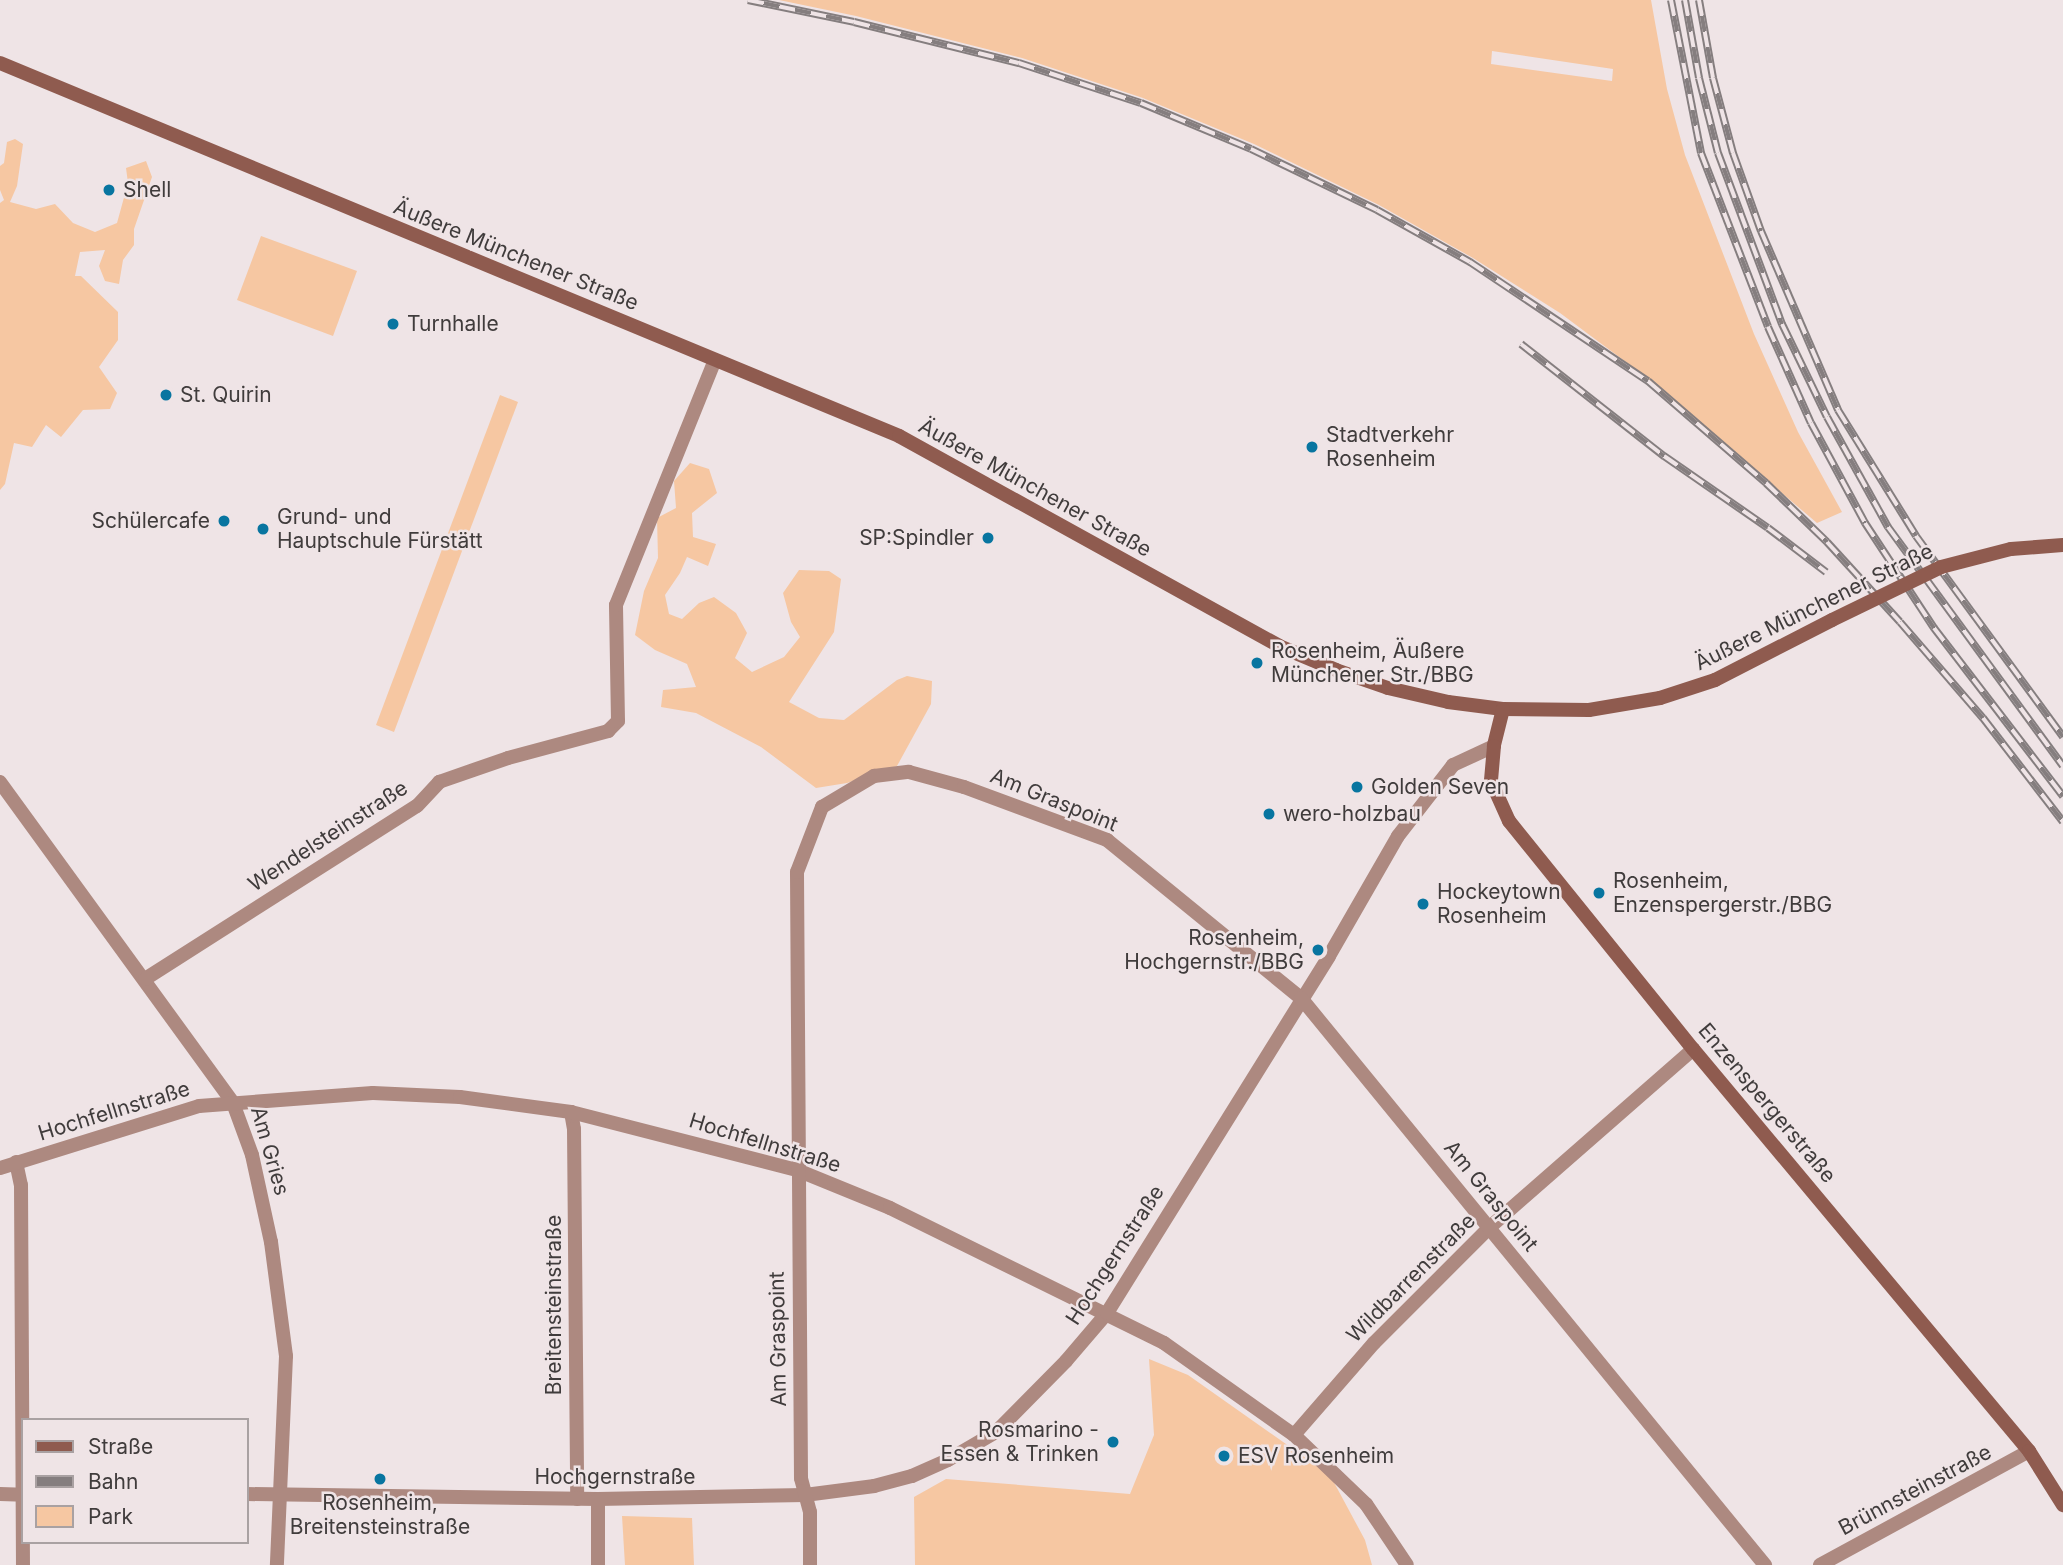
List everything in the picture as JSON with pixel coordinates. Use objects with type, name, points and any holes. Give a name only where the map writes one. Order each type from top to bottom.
[{"type":"main road","name":"Äußere Münchener Straße","points":[[0,63],[899,436],[1293,652],[1388,688],[1448,702],[1503,709],[1589,710],[1660,698],[1715,680],[1941,567],[2011,549],[2063,545]]},
{"type":"main road","name":"Enzenspergerstraße","points":[[1503,709],[1494,746],[1491,781],[1509,821],[1693,1049],[2029,1451],[2063,1505]]},
{"type":"street","name":"Wendelsteinstraße","points":[[145,979],[417,807],[439,782],[508,758],[608,731],[618,721],[616,605],[715,360]]},
{"type":"street","name":"Hochgernstraße","points":[[248,1494],[577,1499],[805,1495],[874,1486],[912,1476],[948,1460],[996,1432],[1050,1378],[1107,1313],[1398,836],[1454,765],[1494,746]]},
{"type":"street","name":"Am Graspoint","points":[[810,1565],[810,1512],[801,1478],[797,872],[822,807],[874,776],[909,772],[964,786],[1107,840],[1301,998],[1765,1565]]},
{"type":"street","name":"Am Gries","points":[[0,782],[233,1103],[252,1155],[279,1293],[286,1356],[283,1494],[277,1565]]},
{"type":"street","name":"Wildbarrenstraße","points":[[1294,1435],[1374,1343],[1490,1227],[1693,1049]]},
{"type":"street","name":"Hochfellnstraße","points":[[0,1168],[199,1106],[373,1093],[460,1097],[571,1112],[797,1170],[890,1208],[1164,1343],[1294,1435],[1366,1504],[1406,1565]]},
{"type":"street","name":"Breitensteinstraße","points":[[571,1112],[575,1129],[577,1499]]},
{"type":"street","points":[[16,1162],[21,1185],[23,1418]]},
{"type":"street","name":"Brünnsteinstraße","points":[[1820,1565],[2029,1451]]},
{"type":"street","points":[[0,1494],[21,1494]]},
{"type":"street","points":[[598,1499],[598,1565]]},
{"type":"street","points":[[23,1544],[23,1565]]},
{"type":"green space","points":[[779,0],[1651,0],[1667,89],[1685,155],[1754,334],[1798,432],[1842,512],[1817,523],[1642,374],[1560,313],[1473,258],[1379,205],[1254,144],[1143,98],[1022,58],[856,16]],"holes":[[[1492,51],[1613,69],[1612,81],[1491,64]]]},
{"type":"green space","points":[[15,139],[23,144],[17,186],[10,202],[36,209],[55,204],[73,223],[95,232],[117,223],[128,183],[126,168],[146,161],[152,177],[134,229],[134,245],[123,260],[119,284],[105,281],[99,266],[105,250],[80,252],[75,276],[81,276],[118,312],[118,340],[99,367],[117,393],[110,409],[83,410],[61,437],[46,425],[32,447],[14,443],[5,484],[0,490],[0,203],[4,200],[0,190],[0,166],[4,163],[7,142]]},
{"type":"green space","points":[[261,236],[357,271],[333,336],[237,300]]},
{"type":"green space","points":[[500,395],[518,402],[394,732],[376,725]]},
{"type":"green space","points":[[690,463],[709,469],[717,493],[692,513],[693,537],[716,544],[708,566],[687,557],[665,595],[669,614],[682,619],[699,603],[714,597],[736,613],[747,633],[735,658],[752,672],[784,657],[800,637],[791,622],[783,593],[799,570],[829,571],[841,579],[834,632],[789,702],[819,718],[844,720],[897,680],[907,676],[932,681],[931,704],[897,766],[847,783],[816,788],[761,747],[696,713],[661,707],[663,690],[696,687],[687,664],[655,650],[635,635],[644,591],[658,558],[657,518],[676,508],[674,481]]},
{"type":"green space","name":"ESV Rosenheim","points":[[1149,1359],[1188,1375],[1330,1475],[1365,1540],[1372,1565],[915,1565],[914,1497],[946,1479],[1130,1494],[1154,1435]]},
{"type":"green space","points":[[622,1516],[692,1518],[694,1565],[625,1565]]},
{"type":"railway","points":[[748,0],[854,22],[1019,63],[1141,103],[1251,149],[1377,210],[1470,262],[1648,381],[1766,483],[1827,542],[1900,622],[1983,718],[2063,822]]},
{"type":"railway","points":[[1671,0],[1701,153],[1768,327],[1811,423],[1865,523],[1934,628],[2063,796]]},
{"type":"railway","points":[[1685,0],[1699,78],[1718,153],[1782,324],[1827,417],[1888,527],[2063,766]]},
{"type":"railway","points":[[1699,0],[1713,78],[1733,153],[1761,231],[1838,410],[1916,536],[2063,737]]},
{"type":"railway","points":[[1521,344],[1664,456],[1826,572]]},
{"type":"place","name":"Shell","points":[[109,190]]},
{"type":"place","name":"Turnhalle","points":[[393,324]]},
{"type":"place","name":"St. Quirin","points":[[166,395]]},
{"type":"place","name":"Stadtverkehr Rosenheim","points":[[1312,447]]},
{"type":"place","name":"Schülercafe","points":[[224,521]]},
{"type":"place","name":"Grund- und Hauptschule Fürstätt","points":[[263,529]]},
{"type":"place","name":"SP:Spindler","points":[[988,538]]},
{"type":"place","name":"Rosenheim, Äußere Münchener Str./BBG","points":[[1257,663]]},
{"type":"place","name":"Golden Seven","points":[[1357,787]]},
{"type":"place","name":"wero-holzbau","points":[[1269,814]]},
{"type":"place","name":"Rosenheim, Enzenspergerstr./BBG","points":[[1599,893]]},
{"type":"place","name":"Hockeytown Rosenheim","points":[[1423,904]]},
{"type":"place","name":"Rosenheim, Hochgernstr./BBG","points":[[1318,950]]},
{"type":"place","name":"Rosmarino - Essen & Trinken","points":[[1113,1442]]},
{"type":"place","name":"ESV Rosenheim","points":[[1224,1456]]},
{"type":"place","name":"Rosenheim, Breitensteinstraße","points":[[380,1479]]}]
